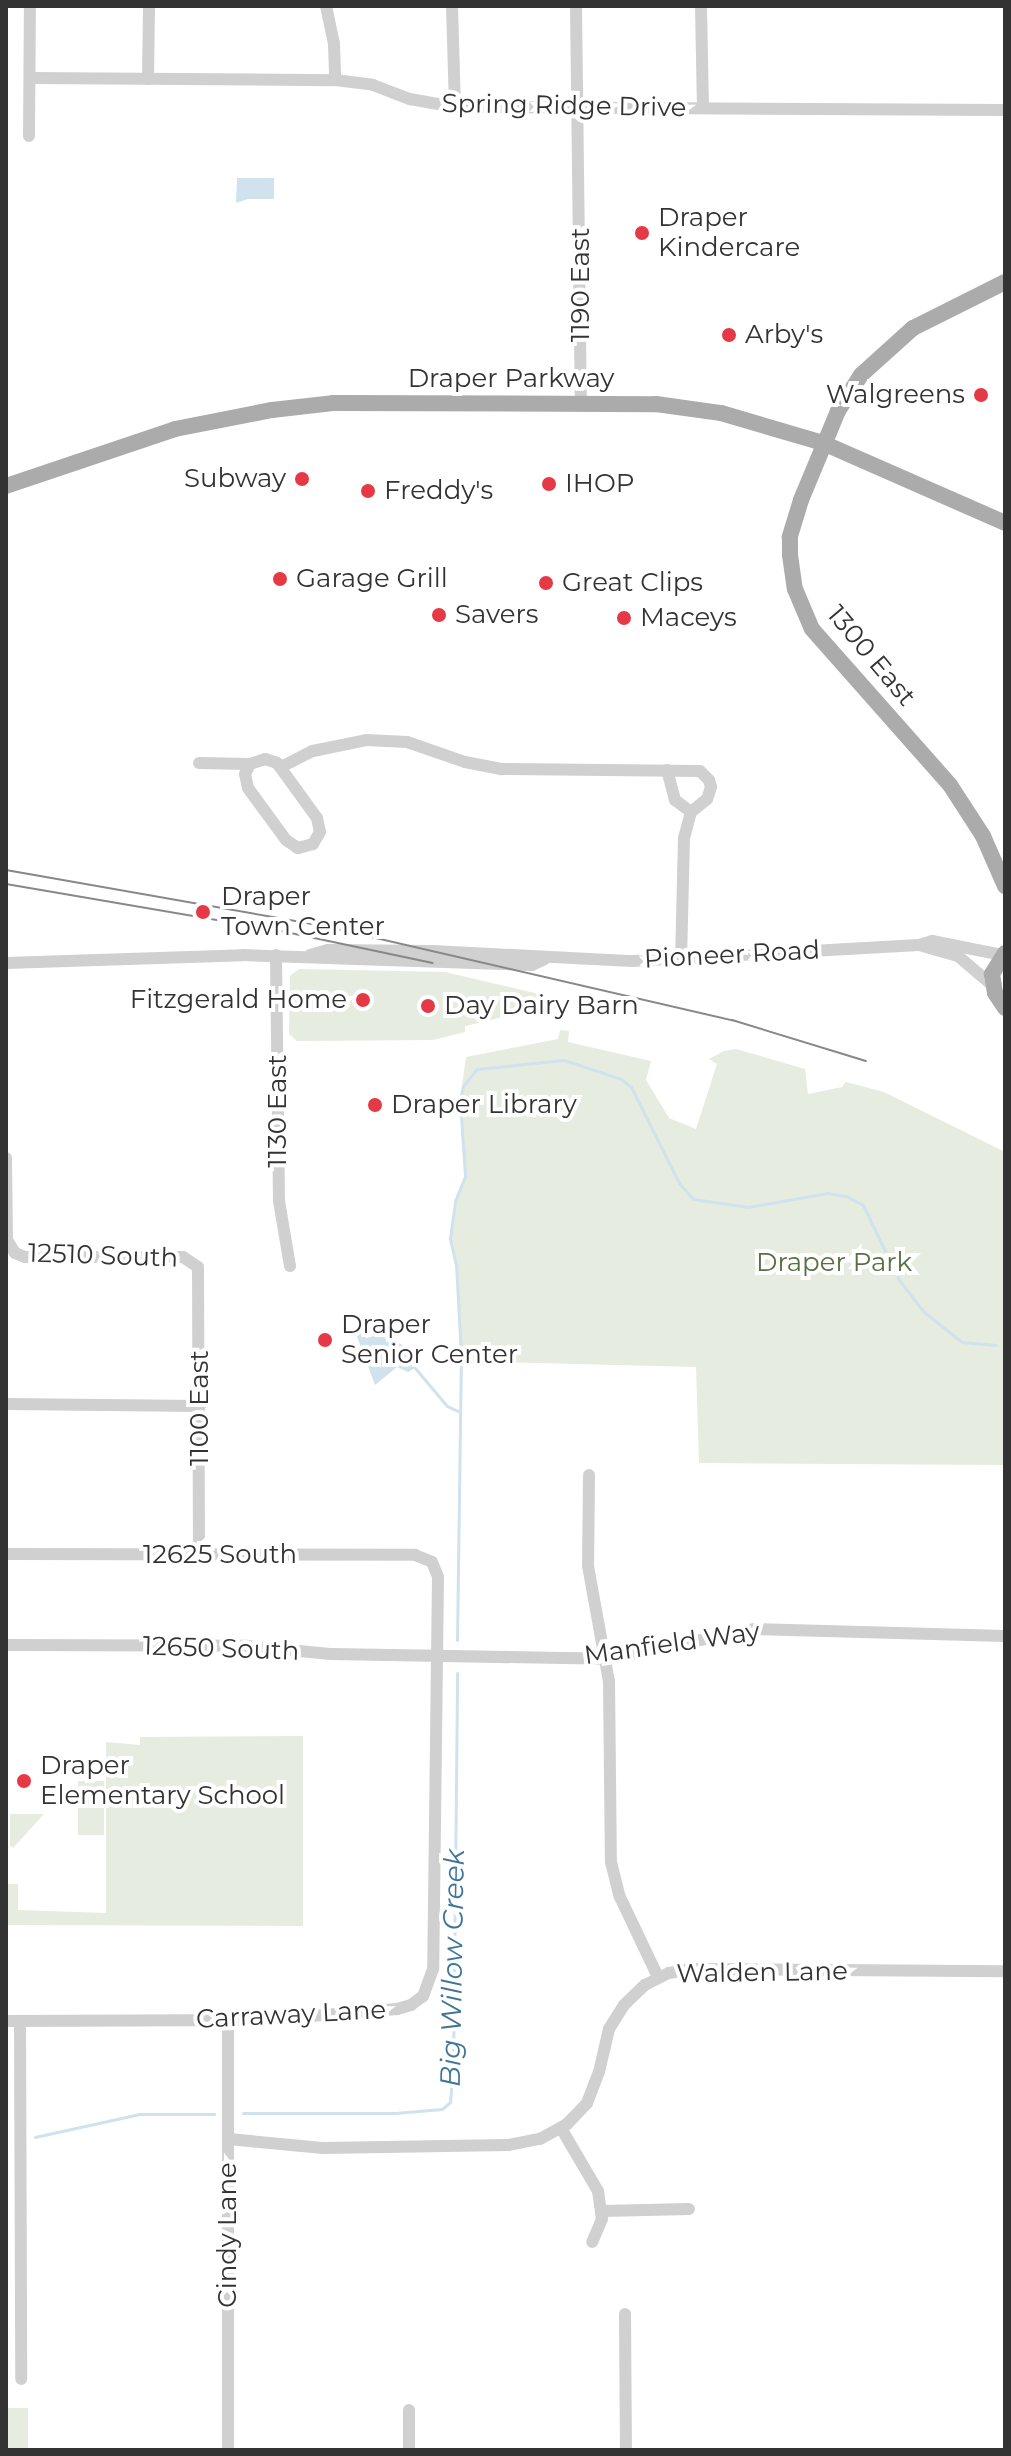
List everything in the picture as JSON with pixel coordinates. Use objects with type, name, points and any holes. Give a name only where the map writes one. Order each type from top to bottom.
[{"type":"main road","name":"1300 East","points":[[1005,282],[926,321],[890,345],[852,386],[823,443],[790,537],[791,571],[802,607],[824,644],[950,785],[983,836],[1005,886]]},
{"type":"main road","name":"Draper Parkway","points":[[6,486],[175,429],[272,410],[333,403],[581,403],[694,407],[764,423],[823,443],[1005,523]]},
{"type":"main road","points":[[1001,999],[995,963],[1004,954]]},
{"type":"street","points":[[29,136],[30,6]]},
{"type":"street","points":[[148,79],[149,6]]},
{"type":"street","points":[[326,6],[334,44],[335,80]]},
{"type":"street","points":[[452,6],[455,107]]},
{"type":"street","name":"1190 East","points":[[576,6],[581,403]]},
{"type":"street","points":[[701,6],[703,108]]},
{"type":"street","name":"Spring Ridge Drive","points":[[30,78],[335,80],[373,85],[410,99],[455,107],[1005,110]]},
{"type":"street","points":[[281,767],[329,745],[376,740],[407,742],[465,762],[502,769],[693,769],[709,780],[707,799],[691,812],[681,860],[681,958]]},
{"type":"street","points":[[199,763],[250,764],[265,759],[281,767],[320,825],[317,839],[305,847],[286,840],[248,788],[245,774],[250,764]]},
{"type":"street","points":[[667,770],[675,800],[691,812]]},
{"type":"street","name":"Pioneer Road","points":[[6,963],[310,955],[330,961],[532,965],[545,959],[681,958],[943,942],[1004,954]]},
{"type":"street","name":"Pioneer Road","points":[[919,945],[964,959],[1001,999]]},
{"type":"street","name":"1130 East","points":[[276,955],[279,1201],[290,1266]]},
{"type":"street","name":"12510 South","points":[[6,1158],[6,1234],[11,1250],[25,1257],[178,1257],[194,1263]]},
{"type":"street","name":"1100 East","points":[[194,1263],[200,1278],[199,1555]]},
{"type":"street","points":[[6,1404],[200,1406]]},
{"type":"street","points":[[589,1475],[588,1566],[607,1659],[611,1862],[620,1897],[658,1977]]},
{"type":"street","name":"12625 South","points":[[6,1554],[415,1555],[432,1562]]},
{"type":"street","name":"Carraway Lane","points":[[6,2021],[228,2021],[397,2009],[411,2005],[427,1989],[433,1969],[438,1577],[432,1562]]},
{"type":"street","name":"Manfield Way","points":[[436,1657],[607,1659],[754,1629],[1005,1636]]},
{"type":"street","name":"12650 South","points":[[6,1645],[256,1646],[319,1653],[436,1657]]},
{"type":"street","name":"Walden Lane","points":[[229,2139],[323,2148],[498,2146],[529,2142],[561,2128],[575,2117],[591,2095],[616,2016],[634,1995],[658,1977],[692,1969],[1005,1971]]},
{"type":"street","points":[[20,2021],[21,2379]]},
{"type":"street","name":"Cindy Lane","points":[[228,2021],[228,2450]]},
{"type":"street","points":[[561,2128],[592,2177],[602,2211],[592,2242]]},
{"type":"street","points":[[602,2211],[689,2209]]},
{"type":"street","points":[[625,2314],[626,2450]]},
{"type":"street","points":[[409,2410],[409,2450]]},
{"type":"green space","points":[[299,969],[445,972],[560,999],[567,1008],[527,1011],[465,1026],[465,1032],[433,1040],[297,1041],[289,1034],[290,976]]},
{"type":"green space","name":"Draper Park","points":[[560,1030],[569,1031],[568,1042],[651,1061],[646,1080],[669,1118],[696,1129],[717,1064],[709,1059],[736,1049],[805,1069],[808,1094],[842,1087],[846,1082],[884,1092],[1005,1152],[1005,1465],[699,1463],[696,1367],[460,1361],[456,1265],[450,1238],[455,1201],[465,1176],[460,1100],[466,1057],[558,1039]]},
{"type":"green space","points":[[303,1736],[303,1926],[6,1925],[6,1884],[18,1884],[18,1910],[106,1913],[106,1742],[140,1745],[140,1737]]},
{"type":"green space","points":[[78,1781],[104,1781],[104,1835],[78,1835]]},
{"type":"green space","points":[[10,1814],[44,1814],[13,1848],[10,1845]]},
{"type":"green space","points":[[6,2408],[28,2408],[28,2450],[6,2450]]},
{"type":"water","points":[[237,178],[274,178],[274,199],[248,199],[236,203]]},
{"type":"water","points":[[362,1328],[366,1338],[378,1335],[408,1347],[417,1357],[415,1368],[408,1372],[397,1367],[375,1385],[355,1331]]},
{"type":"waterway","name":"Big Willow Creek","points":[[457,1640],[461,1354],[456,1265],[450,1238],[455,1201],[465,1176],[460,1100],[463,1086],[477,1069],[564,1060],[621,1079],[631,1087],[679,1183],[693,1199],[748,1207],[827,1193],[846,1196],[863,1205],[899,1280],[924,1312],[962,1342],[996,1345]]},
{"type":"waterway","points":[[415,1368],[447,1406],[460,1412]]},
{"type":"waterway","name":"Big Willow Creek","points":[[243,2113],[395,2113],[442,2109],[450,2102],[453,2070],[457,1673]]},
{"type":"waterway","name":"Big Willow Creek","points":[[35,2137],[140,2114],[214,2114]]},
{"type":"tram line","points":[[6,870],[328,927],[732,1020],[866,1061]]},
{"type":"tram line","points":[[6,884],[281,931],[433,963]]},
{"type":"place","name":"Draper Kindercare","points":[[642,233]]},
{"type":"place","name":"Arby's","points":[[729,335]]},
{"type":"place","name":"Walgreens","points":[[981,395]]},
{"type":"place","name":"Subway","points":[[302,479]]},
{"type":"place","name":"IHOP","points":[[549,484]]},
{"type":"place","name":"Freddy's","points":[[368,491]]},
{"type":"place","name":"Garage Grill","points":[[280,579]]},
{"type":"place","name":"Great Clips","points":[[546,583]]},
{"type":"place","name":"Savers","points":[[439,615]]},
{"type":"place","name":"Maceys","points":[[624,618]]},
{"type":"place","name":"Draper Town Center","points":[[203,912]]},
{"type":"place","name":"Fitzgerald Home","points":[[363,1000]]},
{"type":"place","name":"Day Dairy Barn","points":[[428,1006]]},
{"type":"place","name":"Draper Library","points":[[375,1105]]},
{"type":"place","name":"Draper Senior Center","points":[[325,1340]]},
{"type":"place","name":"Draper Elementary School","points":[[24,1781]]}]
